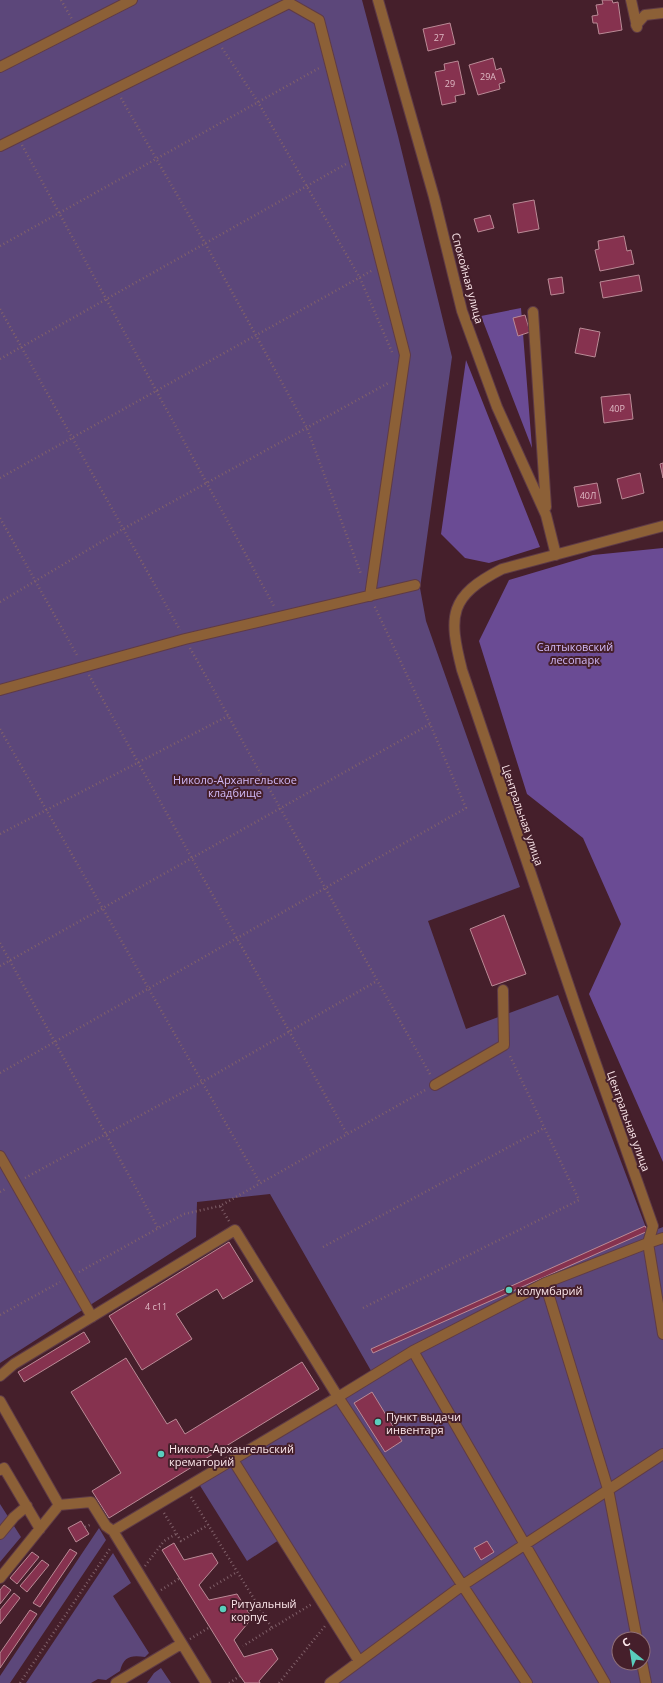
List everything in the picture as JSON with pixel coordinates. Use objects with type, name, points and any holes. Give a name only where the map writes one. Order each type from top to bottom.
[{"type":"street","points":[[0,67],[132,0]]},
{"type":"street","name":"Спокойная улица","points":[[378,0],[434,197],[462,311],[498,407],[546,515],[556,555]]},
{"type":"street","points":[[631,0],[637,28],[645,15],[663,13]]},
{"type":"street","points":[[0,146],[289,3],[319,20],[405,355],[370,596]]},
{"type":"street","points":[[533,312],[546,515]]},
{"type":"street","name":"Центральная улица","points":[[648,1243],[653,1226],[575,1006],[462,670],[455,645],[454,622],[458,604],[466,592],[482,579],[502,569],[663,526]]},
{"type":"street","points":[[0,690],[185,639],[415,585]]},
{"type":"street","points":[[435,1085],[504,1045],[503,990]]},
{"type":"street","points":[[0,1156],[92,1317]]},
{"type":"street","points":[[0,1376],[14,1364],[235,1230],[338,1397],[527,1683]]},
{"type":"street","points":[[115,1534],[158,1504],[413,1351],[545,1283],[663,1238]]},
{"type":"street","points":[[648,1243],[663,1334]]},
{"type":"street","points":[[545,1283],[608,1489],[636,1631]]},
{"type":"street","points":[[413,1351],[605,1683]]},
{"type":"street","points":[[0,1401],[59,1505]]},
{"type":"street","points":[[330,1683],[463,1585],[663,1454]]},
{"type":"street","points":[[233,1460],[359,1661]]},
{"type":"street","points":[[0,1470],[4,1468],[40,1529]]},
{"type":"street","points":[[0,1578],[59,1505],[91,1502],[106,1526],[115,1534],[206,1683]]},
{"type":"street","points":[[0,1534],[14,1517],[26,1506]]},
{"type":"street","points":[[116,1683],[181,1644]]},
{"type":"street","points":[[644,1671],[646,1683]]},
{"type":"path","points":[[61,0],[77,28]]},
{"type":"path","points":[[216,39],[258,102],[360,278],[393,355]]},
{"type":"path","points":[[0,246],[330,63]]},
{"type":"path","points":[[116,88],[205,243],[307,428],[361,574]]},
{"type":"path","points":[[18,137],[280,617]]},
{"type":"path","points":[[0,359],[354,159]]},
{"type":"path","points":[[0,478],[382,265]]},
{"type":"path","points":[[0,309],[435,1085],[220,1206],[184,1214],[0,1315]]},
{"type":"path","points":[[0,602],[123,529],[402,376]]},
{"type":"path","points":[[0,518],[347,1134]]},
{"type":"path","points":[[0,1073],[466,808],[430,724],[370,596]]},
{"type":"path","points":[[0,834],[228,716]]},
{"type":"path","points":[[0,966],[430,724]]},
{"type":"path","points":[[0,729],[260,1183]]},
{"type":"path","points":[[0,943],[158,1228]]},
{"type":"path","points":[[0,1192],[290,1033],[377,981]]},
{"type":"path","points":[[363,1308],[579,1200],[504,1045]]},
{"type":"path","points":[[323,1247],[544,1128]]},
{"type":"path","points":[[220,1206],[235,1230]]},
{"type":"path","points":[[185,1488],[272,1628]]},
{"type":"path","points":[[158,1504],[181,1541],[208,1525]]},
{"type":"path","points":[[85,1527],[91,1524]]},
{"type":"path","points":[[20,1683],[115,1534]]},
{"type":"path","points":[[139,1574],[164,1541],[176,1534]]},
{"type":"path","points":[[210,1588],[237,1572]]},
{"type":"path","points":[[152,1595],[180,1578]]},
{"type":"path","points":[[243,1646],[320,1599]]},
{"type":"path","points":[[279,1683],[332,1618]]},
{"type":"path","points":[[181,1644],[210,1627]]},
{"type":"path","points":[[229,1683],[240,1676]]},
{"type":"green space","name":"Николо-Архангельское кладбище","points":[[0,0],[362,0],[398,136],[452,357],[420,588],[426,621],[520,887],[428,921],[466,1029],[558,995],[648,1233],[663,1227],[663,1683],[336,1683],[358,1667],[279,1540],[247,1561],[199,1484],[374,1376],[270,1194],[197,1202],[196,1237],[0,1363]]},
{"type":"green space","points":[[521,308],[532,448],[481,316]]},
{"type":"green space","points":[[466,360],[540,547],[489,563],[465,558],[441,534]]},
{"type":"green space","name":"Салтыковский лесопарк","points":[[663,548],[663,1162],[589,994],[621,924],[583,838],[527,794],[479,641],[509,580],[593,555]]},
{"type":"green space","points":[[0,1504],[21,1537],[0,1562]]},
{"type":"green space","points":[[99,1528],[106,1540],[10,1683],[0,1683],[0,1676]]},
{"type":"green space","points":[[113,1553],[131,1583],[113,1596],[149,1653],[145,1657],[136,1656],[126,1659],[120,1671],[106,1680],[98,1679],[91,1683],[26,1683]]},
{"type":"green space","points":[[161,1668],[171,1683],[147,1683],[154,1673]]},
{"type":"building","points":[[602,0],[612,0],[613,3],[618,2],[622,30],[599,34],[597,23],[593,23],[592,16],[598,15],[596,5],[603,4]]},
{"type":"building","points":[[450,23],[455,44],[428,51],[423,29]]},
{"type":"building","points":[[493,58],[496,70],[501,68],[505,82],[499,84],[500,89],[478,95],[469,65]]},
{"type":"building","points":[[458,61],[465,94],[455,96],[456,102],[442,105],[435,72],[445,70],[444,64]]},
{"type":"building","points":[[534,200],[539,229],[518,233],[513,204]]},
{"type":"building","points":[[490,215],[494,228],[478,232],[474,219]]},
{"type":"building","points":[[624,236],[627,251],[631,250],[634,264],[600,271],[595,250],[599,249],[598,241]]},
{"type":"building","points":[[639,275],[642,291],[603,298],[600,282]]},
{"type":"building","points":[[562,277],[564,293],[551,295],[548,279]]},
{"type":"building","points":[[525,315],[530,332],[518,336],[513,318]]},
{"type":"building","points":[[580,328],[600,332],[595,357],[575,353]]},
{"type":"building","points":[[630,394],[633,419],[604,423],[601,397]]},
{"type":"building","points":[[663,463],[663,478],[660,464]]},
{"type":"building","points":[[640,473],[644,493],[622,499],[617,479]]},
{"type":"building","points":[[597,483],[601,503],[578,507],[574,487]]},
{"type":"building","points":[[504,915],[526,974],[492,986],[470,929]]},
{"type":"building","name":"колумбарий","points":[[645,1226],[648,1231],[373,1353],[371,1349]]},
{"type":"building","points":[[229,1242],[253,1281],[223,1299],[217,1289],[176,1314],[192,1339],[142,1370],[109,1316]]},
{"type":"building","points":[[84,1332],[90,1342],[24,1382],[18,1372]]},
{"type":"building","name":"Николо-Архангельский крематорий","points":[[126,1358],[167,1424],[176,1419],[185,1434],[302,1362],[319,1389],[109,1518],[92,1491],[121,1473],[71,1392]]},
{"type":"building","name":"Пункт выдачи инвентаря","points":[[372,1392],[402,1441],[385,1452],[354,1403]]},
{"type":"building","points":[[81,1521],[89,1534],[76,1542],[68,1528]]},
{"type":"building","points":[[487,1541],[494,1552],[481,1560],[474,1548]]},
{"type":"building","name":"Ритуальный корпус","points":[[174,1543],[184,1560],[212,1553],[218,1563],[199,1585],[209,1600],[237,1594],[252,1618],[234,1640],[244,1657],[272,1649],[278,1659],[259,1681],[260,1683],[245,1683],[162,1550]]},
{"type":"building","points":[[70,1549],[77,1553],[40,1607],[33,1603]]},
{"type":"building","points":[[32,1552],[39,1557],[17,1584],[10,1578]]},
{"type":"building","points":[[42,1560],[49,1565],[27,1592],[20,1586]]},
{"type":"building","points":[[4,1585],[11,1590],[0,1604],[0,1590]]},
{"type":"building","points":[[14,1593],[20,1598],[0,1624],[0,1610]]},
{"type":"building","points":[[30,1610],[37,1614],[0,1668],[0,1653]]},
{"type":"place","name":"колумбарий","points":[[509,1290]]},
{"type":"place","name":"Пункт выдачи инвентаря","points":[[378,1422]]},
{"type":"place","name":"Николо-Архангельский крематорий","points":[[161,1454]]},
{"type":"place","name":"Ритуальный корпус","points":[[223,1609]]}]
